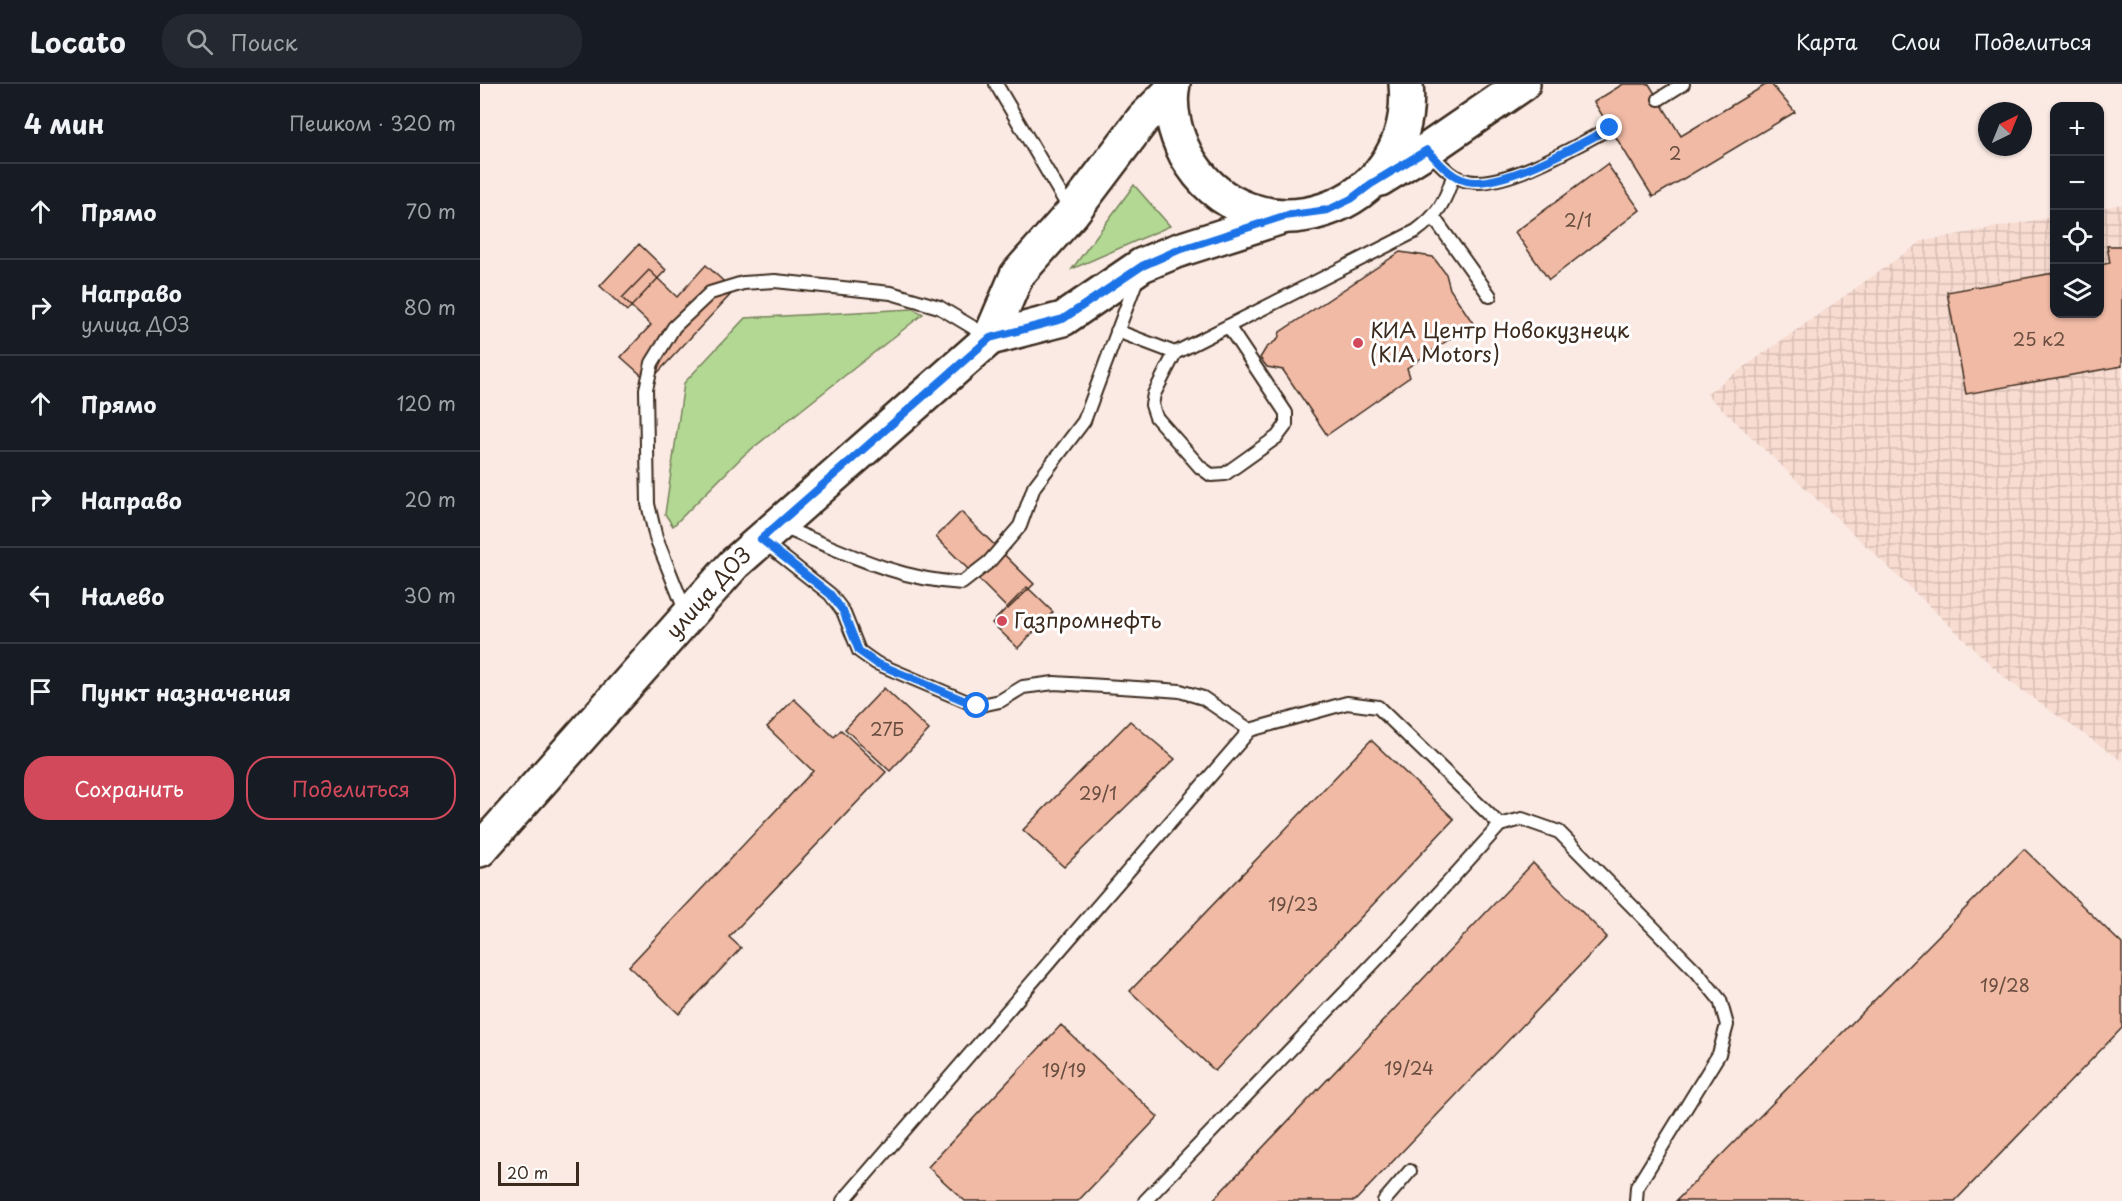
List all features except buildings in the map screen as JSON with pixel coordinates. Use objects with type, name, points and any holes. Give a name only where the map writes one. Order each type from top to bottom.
[{"type":"main road","points":[[1371,184],[1386,166],[1398,145],[1405,122],[1406,84]]},
{"type":"main road","points":[[990,338],[1063,319],[1142,266],[1176,251],[1284,216],[1328,210],[1351,199],[1427,150],[1523,84]]},
{"type":"main road","points":[[990,338],[1017,275],[1072,213],[1143,119],[1172,88]]},
{"type":"main road","points":[[1172,88],[1174,126],[1182,147],[1206,182],[1242,206],[1284,216]]},
{"type":"main road","name":"улица ДОЗ","points":[[480,850],[734,564],[990,338]]},
{"type":"lane","points":[[996,84],[1072,213]]},
{"type":"lane","points":[[1659,99],[1683,84]]},
{"type":"lane","points":[[1427,150],[1453,176],[1469,182],[1505,178],[1610,128]]},
{"type":"lane","points":[[1228,326],[1286,413],[1286,425],[1277,437],[1225,474],[1211,475],[1200,467],[1156,417],[1152,405],[1154,394],[1175,353],[1228,326],[1416,231],[1434,218],[1445,203],[1453,176]]},
{"type":"lane","points":[[1434,218],[1490,296]]},
{"type":"lane","points":[[769,532],[898,573],[938,582],[962,583],[989,562],[1020,526],[1034,487],[1084,421],[1142,266]]},
{"type":"lane","points":[[687,616],[656,538],[648,504],[646,389],[652,363],[674,327],[710,293],[743,283],[775,281],[891,293],[939,307],[990,338]]},
{"type":"lane","points":[[1117,331],[1175,353]]},
{"type":"lane","points":[[769,532],[830,594],[843,611],[859,651],[876,663],[977,706],[1000,701],[1023,687],[1054,683],[1153,688],[1180,691],[1203,698],[1250,730]]},
{"type":"lane","points":[[843,1201],[1250,730],[1347,703],[1378,707],[1500,825]]},
{"type":"lane","points":[[1145,1201],[1408,927],[1500,825],[1522,819],[1559,832],[1697,972],[1719,1000],[1726,1025],[1719,1054],[1637,1187],[1636,1201]]},
{"type":"lane","points":[[1384,1201],[1410,1171]]},
{"type":"shaded area","points":[[2122,204],[2122,761],[2007,680],[1706,394],[1922,241],[2050,218],[2050,318],[2104,318],[2104,207]]},
{"type":"green space","points":[[1134,185],[1170,226],[1072,269]]},
{"type":"green space","points":[[913,309],[923,314],[744,455],[673,526],[665,514],[684,383],[745,318]]},
{"type":"place","name":"КИА Центр Новокузнецк (KIA Motors)","points":[[1358,343]]},
{"type":"place","name":"Газпромнефть","points":[[1002,621]]},
{"type":"route","points":[[977,706],[876,663],[859,651],[843,611],[830,594],[761,539],[990,338],[1063,319],[1142,266],[1176,251],[1284,216],[1306,215],[1328,210],[1351,199],[1427,150],[1453,176],[1469,182],[1483,181],[1505,178],[1610,128]]}]
